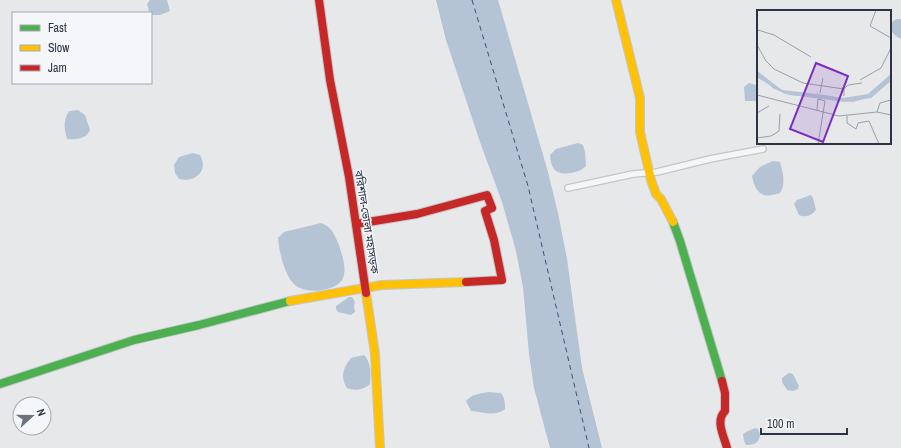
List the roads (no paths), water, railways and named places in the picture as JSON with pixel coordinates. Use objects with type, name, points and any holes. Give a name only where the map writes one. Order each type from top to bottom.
[{"type":"main road","name":"বরিশাল-ভোলা মহাসড়ক","points":[[319,0],[330,80],[366,287],[375,354],[380,448]]},
{"type":"main road","points":[[616,0],[626,44],[638,83],[640,98],[640,132],[653,188],[671,216],[719,369],[725,405],[725,411],[721,415],[720,422],[727,448]]},
{"type":"main road","points":[[0,384],[134,340],[199,325],[298,299],[382,285],[502,280],[494,240],[485,211],[492,208],[486,195],[416,214],[356,224]]},
{"type":"street","points":[[568,188],[626,175],[650,172],[763,149]]},
{"type":"water","points":[[150,0],[167,0],[170,11],[160,15],[153,15],[152,12],[149,11],[147,4]]},
{"type":"water","points":[[436,0],[498,0],[548,172],[558,213],[567,259],[582,368],[602,448],[550,448],[534,388],[529,354],[523,287],[516,251],[502,202],[446,40]]},
{"type":"water","points":[[901,19],[901,39],[894,34],[891,29],[893,21]]},
{"type":"water","points":[[749,83],[756,85],[757,101],[745,101],[744,87]]},
{"type":"water","points":[[78,110],[85,115],[90,130],[83,137],[67,139],[65,128],[66,118],[69,111]]},
{"type":"water","points":[[578,143],[583,145],[586,166],[579,171],[571,173],[562,173],[555,170],[553,168],[550,155],[556,149]]},
{"type":"water","points":[[193,153],[200,155],[203,166],[202,171],[190,179],[179,179],[175,173],[174,165],[179,157]]},
{"type":"water","points":[[773,161],[780,162],[783,174],[782,190],[780,193],[774,195],[764,195],[758,191],[752,176],[760,167]]},
{"type":"water","points":[[811,195],[816,210],[809,216],[799,215],[794,204],[797,200]]},
{"type":"water","points":[[321,223],[330,229],[339,245],[344,262],[344,274],[340,283],[327,289],[312,291],[305,290],[290,280],[281,256],[278,238],[284,232]]},
{"type":"water","points":[[349,297],[352,297],[355,302],[355,312],[351,315],[338,312],[336,306]]},
{"type":"water","points":[[364,355],[369,365],[370,384],[365,388],[347,388],[343,376],[346,365],[351,358]]},
{"type":"water","points":[[789,373],[793,374],[799,386],[798,389],[793,391],[787,390],[782,382],[782,378]]},
{"type":"water","points":[[488,392],[501,393],[505,403],[505,409],[497,413],[471,411],[466,401],[473,396]]},
{"type":"water","points":[[755,428],[758,429],[760,435],[759,440],[754,444],[746,445],[743,434]]}]
